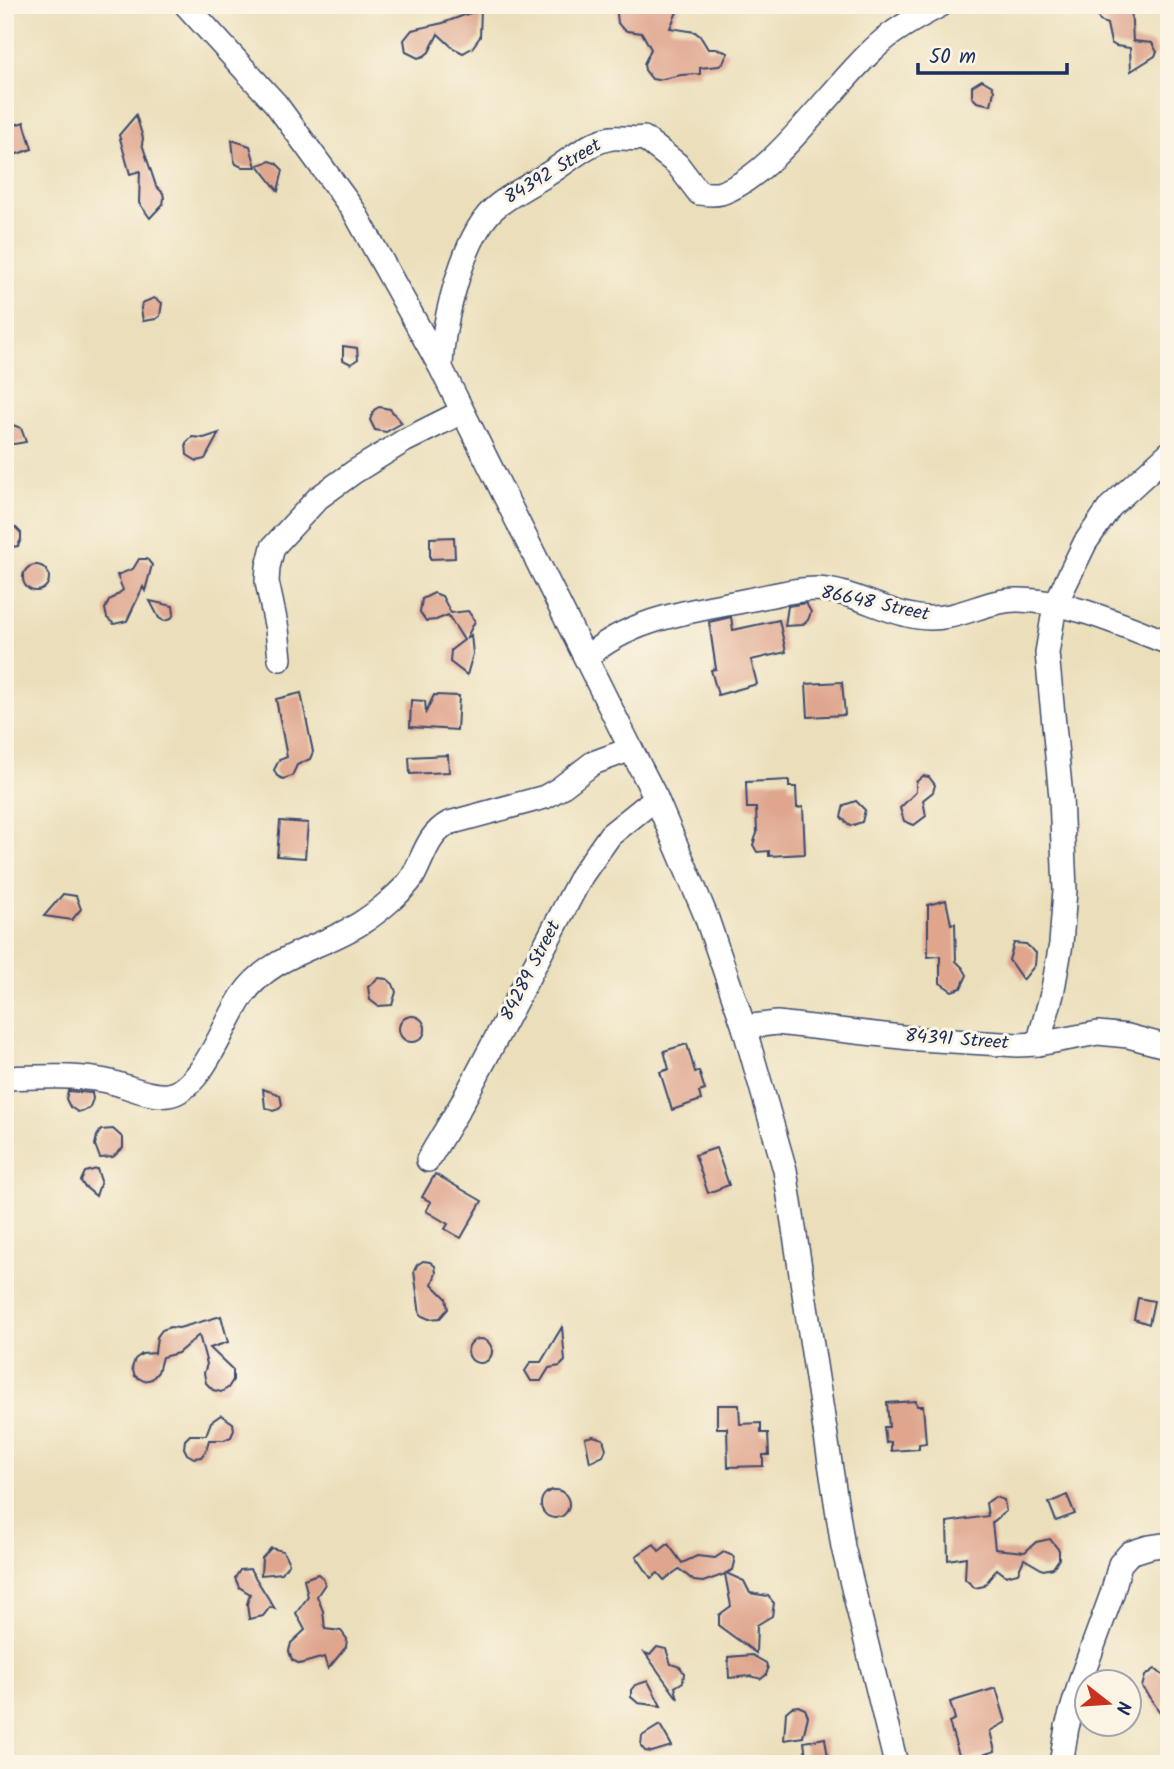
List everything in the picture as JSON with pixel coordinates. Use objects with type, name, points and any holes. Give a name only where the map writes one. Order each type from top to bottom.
[{"type":"street","points":[[186,5],[276,104],[354,211],[441,368],[656,798],[706,916],[744,1027],[785,1170],[843,1547],[896,1764]]},
{"type":"street","name":"84392 Street","points":[[441,368],[449,304],[476,229],[496,207],[593,144],[614,138],[644,138],[677,164],[699,193],[719,194],[746,180],[782,148],[840,82],[886,38],[941,5]]},
{"type":"street","points":[[280,659],[278,629],[267,582],[273,547],[317,498],[404,441],[462,412]]},
{"type":"street","points":[[1038,1044],[1056,969],[1065,890],[1061,797],[1047,653],[1055,605],[1085,543],[1110,507],[1169,453]]},
{"type":"street","name":"86648 Street","points":[[586,659],[605,644],[653,620],[817,589],[841,593],[919,617],[945,617],[1016,600],[1055,605],[1116,623],[1169,643]]},
{"type":"street","points":[[5,1078],[68,1076],[104,1080],[169,1095],[181,1090],[195,1077],[244,993],[263,974],[290,955],[341,934],[382,907],[410,881],[429,841],[438,829],[449,823],[545,797],[593,764],[631,749]]},
{"type":"street","name":"84289 Street","points":[[428,1160],[461,1105],[582,875],[610,835],[656,798]]},
{"type":"street","name":"84391 Street","points":[[744,1027],[777,1023],[985,1044],[1038,1044],[1098,1033],[1128,1036],[1169,1047]]},
{"type":"street","points":[[1061,1764],[1067,1727],[1082,1676],[1120,1564],[1130,1553],[1169,1544]]},
{"type":"building","points":[[616,5],[680,5],[670,28],[695,32],[708,49],[728,53],[719,66],[700,68],[700,74],[652,79],[644,64],[651,49],[642,33],[627,31],[618,23]]},
{"type":"building","points":[[1096,5],[1131,5],[1133,41],[1152,43],[1157,52],[1155,56],[1131,71],[1130,48],[1111,43],[1107,24],[1097,16]]},
{"type":"building","points":[[481,9],[480,37],[472,48],[463,53],[438,34],[424,56],[418,58],[406,52],[404,40],[412,30],[443,23]]},
{"type":"building","points":[[982,80],[992,86],[994,91],[991,105],[977,102],[972,97],[972,86]]},
{"type":"building","points":[[136,115],[156,186],[164,198],[163,204],[150,218],[139,203],[140,171],[130,174],[119,135]]},
{"type":"building","points":[[24,122],[32,149],[5,158],[5,128]]},
{"type":"building","points":[[232,140],[250,146],[256,167],[236,164]]},
{"type":"building","points":[[270,161],[283,170],[278,191],[258,165]]},
{"type":"building","points":[[154,298],[162,303],[160,316],[143,321],[142,303]]},
{"type":"building","points":[[343,346],[357,348],[358,359],[351,364],[343,360]]},
{"type":"building","points":[[379,407],[390,409],[402,423],[386,432],[375,430],[370,420],[374,410]]},
{"type":"building","points":[[5,422],[21,428],[26,442],[5,442]]},
{"type":"building","points":[[219,433],[205,459],[197,461],[187,455],[186,443],[192,437],[204,438]]},
{"type":"building","points":[[5,525],[16,528],[21,533],[18,546],[5,548]]},
{"type":"building","points":[[454,537],[455,558],[430,559],[430,538]]},
{"type":"building","points":[[139,559],[147,559],[152,565],[145,591],[143,587],[127,621],[114,624],[107,618],[105,609],[109,601],[123,590],[117,575],[133,569]]},
{"type":"building","points":[[36,565],[45,569],[49,578],[45,587],[36,591],[27,587],[23,578],[27,569]]},
{"type":"building","points":[[434,593],[442,596],[451,613],[468,611],[475,621],[466,639],[471,635],[473,654],[467,675],[450,662],[451,650],[464,640],[448,615],[426,621],[420,612],[422,599]]},
{"type":"building","points":[[150,601],[173,606],[174,614],[171,619],[164,621],[159,618]]},
{"type":"building","points":[[806,603],[811,612],[808,620],[802,625],[785,626],[788,606]]},
{"type":"building","points":[[731,617],[733,630],[779,620],[786,652],[751,660],[757,684],[718,695],[711,670],[716,669],[709,622]]},
{"type":"building","points":[[842,682],[845,715],[808,717],[806,684]]},
{"type":"building","points":[[301,693],[313,752],[310,759],[297,765],[292,776],[283,779],[277,776],[274,770],[279,760],[287,757],[276,699]]},
{"type":"building","points":[[434,695],[459,696],[457,730],[410,727],[411,700],[425,701],[426,712]]},
{"type":"building","points":[[448,755],[449,772],[410,774],[409,757]]},
{"type":"building","points":[[923,776],[929,777],[935,785],[933,792],[923,800],[926,816],[914,825],[904,821],[900,808],[916,792],[916,782]]},
{"type":"building","points":[[789,780],[789,787],[796,787],[797,808],[803,807],[805,854],[769,856],[769,851],[757,852],[753,845],[757,833],[756,808],[747,808],[746,782]]},
{"type":"building","points":[[856,801],[865,810],[862,822],[850,826],[841,817],[844,805]]},
{"type":"building","points":[[280,821],[308,823],[305,858],[277,856]]},
{"type":"building","points":[[63,894],[76,896],[81,909],[72,920],[44,916]]},
{"type":"building","points":[[946,900],[951,924],[955,923],[956,961],[967,975],[961,988],[952,991],[940,983],[940,956],[928,957],[928,905]]},
{"type":"building","points":[[1014,943],[1026,944],[1036,953],[1035,965],[1023,980],[1009,960]]},
{"type":"building","points":[[378,978],[387,979],[393,984],[396,992],[392,1005],[378,1006],[370,1000],[368,987]]},
{"type":"building","points":[[412,1016],[421,1020],[425,1029],[421,1038],[412,1042],[403,1038],[399,1029],[403,1020]]},
{"type":"building","points":[[687,1044],[695,1072],[699,1071],[705,1090],[699,1092],[701,1100],[672,1110],[660,1072],[669,1069],[664,1051]]},
{"type":"building","points":[[263,1089],[280,1095],[282,1105],[279,1109],[273,1111],[265,1107]]},
{"type":"building","points":[[68,1091],[92,1093],[89,1109],[78,1112],[70,1107],[66,1099]]},
{"type":"building","points":[[113,1129],[123,1138],[123,1148],[113,1157],[100,1158],[95,1145],[97,1136],[101,1130]]},
{"type":"building","points":[[716,1148],[729,1185],[708,1193],[695,1155]]},
{"type":"building","points":[[97,1169],[101,1181],[96,1196],[81,1181],[85,1172]]},
{"type":"building","points":[[435,1174],[482,1201],[461,1238],[445,1229],[448,1224],[426,1211],[431,1202],[422,1197]]},
{"type":"building","points":[[423,1261],[435,1266],[436,1273],[432,1284],[446,1298],[448,1309],[440,1318],[429,1319],[420,1315],[414,1271]]},
{"type":"building","points":[[1138,1298],[1154,1301],[1149,1324],[1134,1319]]},
{"type":"building","points":[[221,1316],[228,1342],[210,1348],[233,1370],[233,1380],[228,1388],[221,1392],[213,1390],[206,1383],[204,1373],[207,1364],[199,1335],[178,1353],[162,1357],[158,1372],[152,1379],[144,1381],[135,1376],[132,1368],[135,1359],[142,1354],[155,1353],[157,1337],[162,1330]]},
{"type":"building","points":[[562,1327],[565,1361],[560,1366],[549,1368],[541,1381],[531,1381],[525,1371],[531,1362],[541,1362]]},
{"type":"building","points":[[480,1339],[491,1346],[492,1351],[485,1362],[480,1363],[469,1356],[468,1351],[475,1340]]},
{"type":"building","points":[[916,1401],[917,1406],[923,1406],[926,1443],[919,1444],[919,1449],[891,1451],[891,1442],[886,1443],[884,1427],[889,1427],[887,1403]]},
{"type":"building","points":[[717,1405],[739,1405],[740,1424],[761,1423],[761,1433],[768,1433],[769,1455],[763,1455],[763,1466],[728,1467],[727,1428],[717,1428]]},
{"type":"building","points":[[221,1415],[233,1423],[231,1437],[209,1440],[201,1457],[194,1458],[187,1454],[184,1448],[185,1440],[190,1435],[206,1435],[211,1422]]},
{"type":"building","points":[[593,1436],[603,1439],[606,1449],[603,1456],[590,1462],[585,1438]]},
{"type":"building","points":[[555,1490],[565,1494],[569,1504],[565,1514],[555,1518],[545,1514],[541,1504],[545,1494]]},
{"type":"building","points":[[1067,1495],[1075,1514],[1056,1521],[1049,1503]]},
{"type":"building","points":[[995,1497],[1004,1500],[1006,1511],[992,1523],[995,1549],[1025,1552],[1036,1542],[1050,1539],[1059,1550],[1059,1559],[1053,1568],[1043,1570],[1024,1559],[1018,1573],[1006,1576],[997,1569],[984,1586],[975,1588],[965,1579],[966,1557],[948,1560],[947,1522],[988,1516],[986,1503]]},
{"type":"building","points":[[654,1544],[659,1551],[668,1544],[682,1563],[697,1556],[715,1558],[724,1552],[733,1556],[733,1570],[726,1573],[744,1581],[750,1593],[768,1596],[774,1603],[772,1616],[757,1625],[756,1653],[719,1626],[719,1615],[731,1606],[725,1574],[703,1582],[694,1581],[679,1569],[664,1580],[658,1573],[651,1578],[636,1556]]},
{"type":"building","points":[[271,1548],[283,1551],[289,1563],[282,1573],[261,1575],[262,1558]]},
{"type":"building","points":[[250,1569],[275,1609],[270,1607],[263,1616],[249,1619],[247,1604],[250,1594],[239,1587],[235,1578],[240,1570]]},
{"type":"building","points":[[318,1574],[325,1584],[317,1596],[323,1611],[325,1629],[341,1631],[347,1639],[346,1647],[328,1669],[324,1657],[300,1664],[292,1660],[289,1651],[291,1643],[305,1630],[296,1613],[308,1597],[304,1579]]},
{"type":"building","points":[[657,1647],[666,1649],[671,1664],[680,1667],[684,1673],[683,1682],[675,1687],[678,1699],[645,1653],[650,1655]]},
{"type":"building","points":[[752,1655],[766,1663],[766,1675],[761,1679],[751,1676],[729,1678],[728,1657]]},
{"type":"building","points":[[1155,1669],[1164,1676],[1167,1684],[1162,1715],[1142,1687],[1145,1676]]},
{"type":"building","points":[[648,1681],[661,1706],[638,1703],[631,1697],[631,1690],[635,1685]]},
{"type":"building","points":[[996,1688],[1006,1722],[990,1731],[995,1751],[961,1762],[949,1722],[955,1719],[950,1702]]},
{"type":"building","points":[[798,1706],[805,1709],[808,1716],[803,1737],[784,1740],[786,1712]]},
{"type":"building","points":[[660,1725],[672,1746],[652,1752],[645,1751],[641,1746],[642,1736]]},
{"type":"building","points":[[825,1738],[829,1764],[807,1764],[804,1742]]}]
